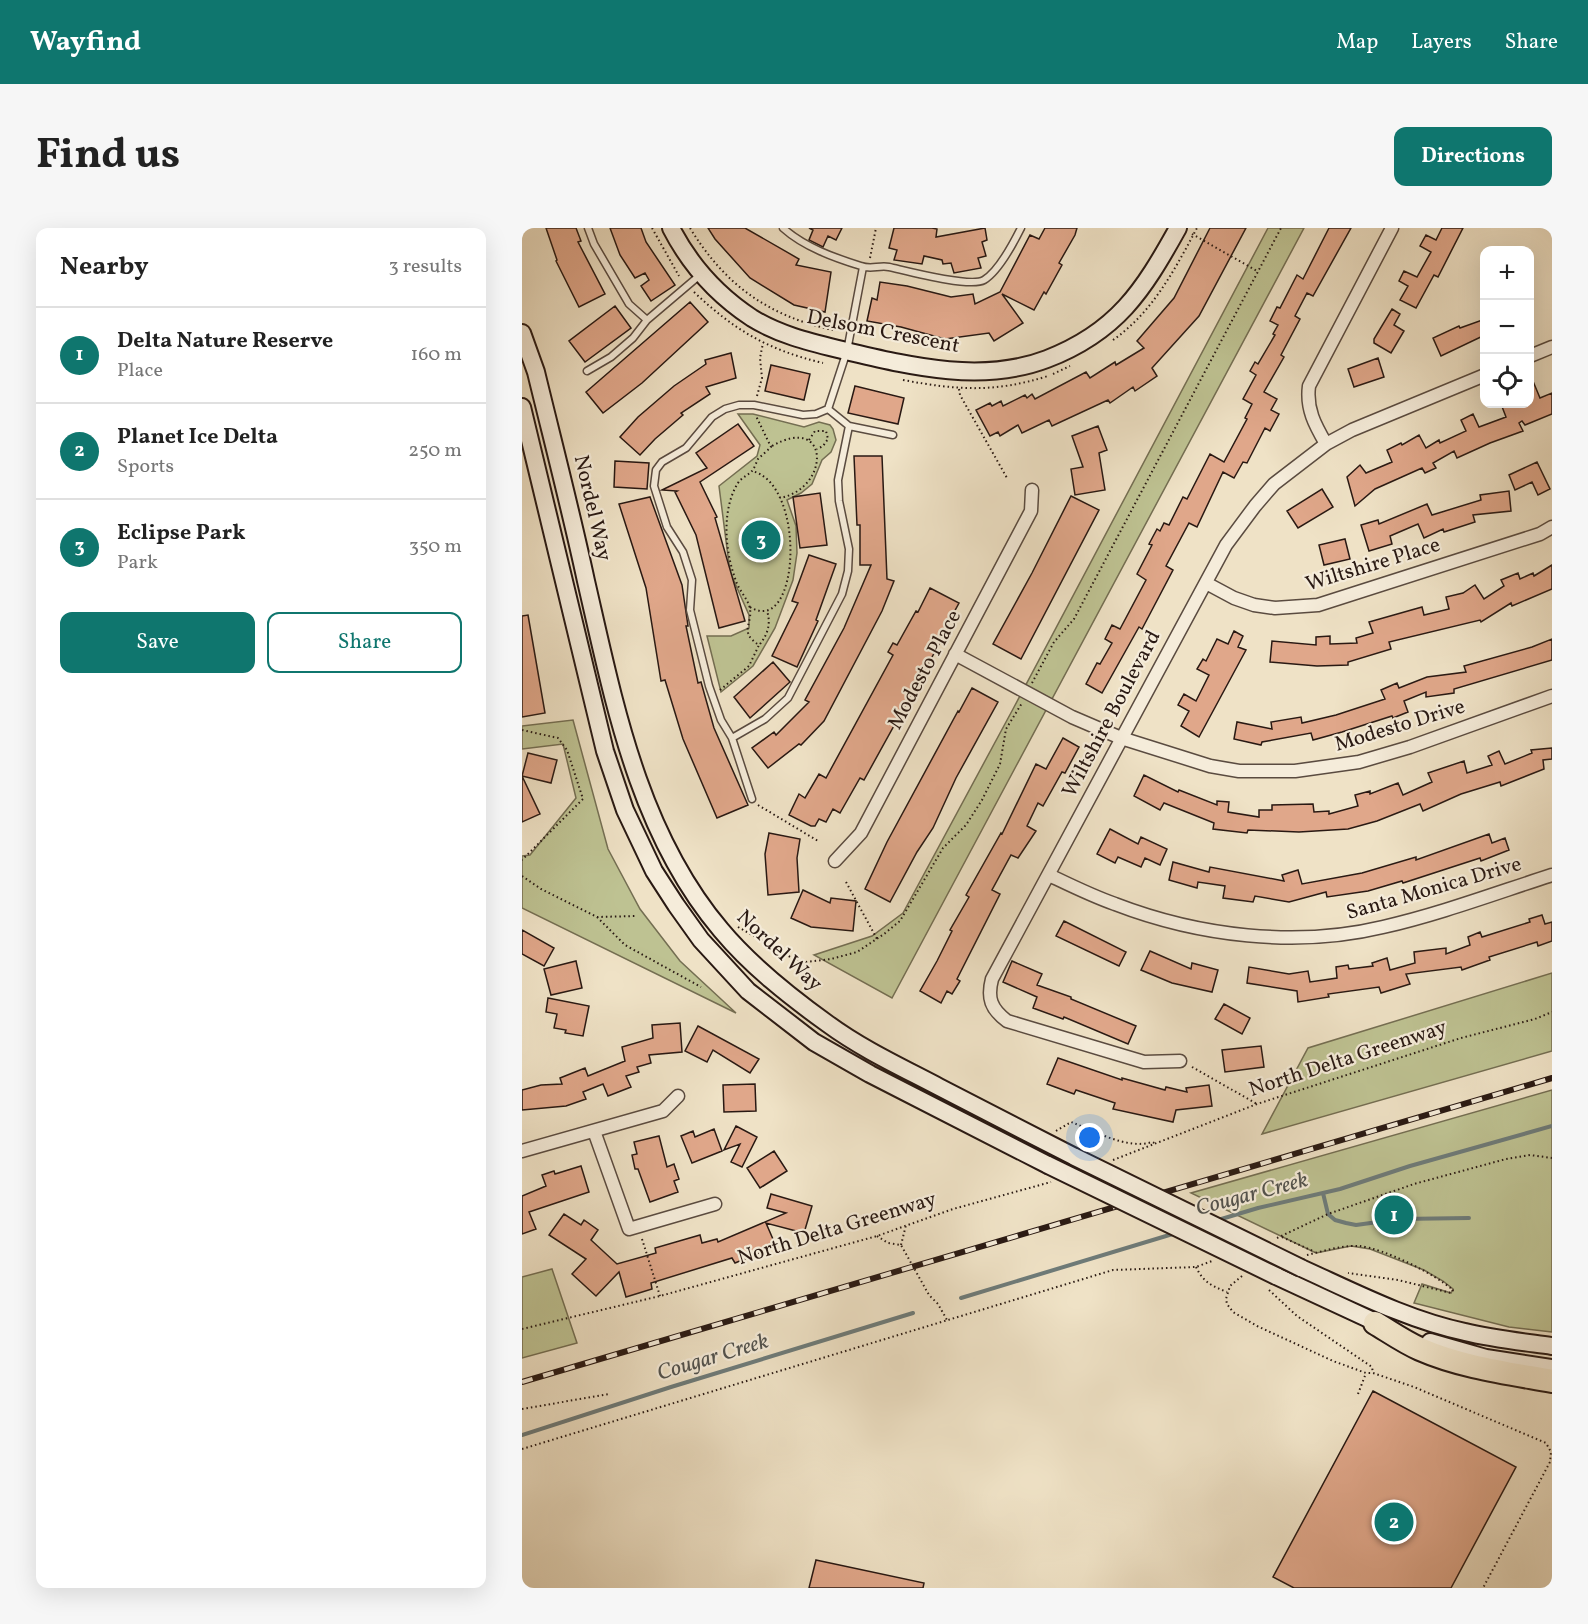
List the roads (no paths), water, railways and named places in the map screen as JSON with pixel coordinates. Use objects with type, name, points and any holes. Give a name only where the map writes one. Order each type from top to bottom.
[{"type":"highway","points":[[1375,1323],[1402,1340],[1448,1359],[1552,1381]]},
{"type":"main road","name":"Delsom Crescent","points":[[671,228],[684,252],[701,275],[726,298],[753,318],[772,328],[794,337],[847,351],[926,367],[961,371],[993,371],[1020,367],[1047,359],[1101,330],[1125,309],[1154,271],[1181,229]]},
{"type":"main road","name":"Nordel Way","points":[[522,333],[536,372],[612,693],[627,746],[647,802],[671,855],[719,928],[737,948],[762,972],[830,1026],[880,1056],[1075,1157],[1301,1268],[1377,1302],[1456,1330],[1552,1346]]},
{"type":"main road","name":"Nordel Way","points":[[522,407],[604,751],[626,810],[654,871],[676,905],[700,940],[748,991],[814,1042],[870,1074],[1048,1164],[1272,1282],[1434,1344],[1475,1355],[1552,1368]]},
{"type":"street","points":[[1326,444],[1309,410],[1307,397],[1309,386],[1392,228]]},
{"type":"street","points":[[1534,354],[1552,347]]},
{"type":"street","name":"Wiltshire Boulevard","points":[[1180,1061],[1144,1062],[1007,1021],[992,1006],[989,990],[992,979],[1226,545],[1255,506],[1274,484],[1326,444],[1352,430],[1480,377]]},
{"type":"street","name":"Modesto Place","points":[[835,861],[861,833],[1031,511],[1032,490]]},
{"type":"street","name":"Wiltshire Place","points":[[1206,583],[1234,598],[1254,605],[1275,608],[1318,605],[1540,534],[1552,527]]},
{"type":"street","name":"Modesto Drive","points":[[955,654],[1072,717],[1120,738],[1210,766],[1239,771],[1304,771],[1359,762],[1410,747],[1552,696]]},
{"type":"street","name":"Santa Monica Drive","points":[[1048,875],[1115,904],[1165,921],[1236,933],[1314,938],[1382,928],[1552,875]]},
{"type":"street","points":[[522,1151],[663,1111],[678,1096]]},
{"type":"street","points":[[594,1131],[629,1229],[715,1204]]},
{"type":"lane","points":[[588,228],[598,251],[629,304],[647,320]]},
{"type":"lane","points":[[783,228],[812,247],[865,268],[884,266],[968,283],[976,283],[990,274],[1009,251],[1021,228]]},
{"type":"lane","points":[[752,799],[732,738],[721,720],[712,695],[690,610],[692,580],[683,552],[667,527],[654,486],[656,470],[662,462],[686,448],[712,417],[725,409],[739,405],[754,405],[803,415],[816,414],[828,409],[847,351],[865,268]]},
{"type":"lane","points":[[587,371],[611,357],[633,338],[647,320],[701,275]]},
{"type":"lane","points":[[828,409],[849,426],[893,435]]},
{"type":"lane","points":[[732,738],[765,719],[788,698],[842,594],[848,571],[849,549],[839,501],[838,480],[849,426]]},
{"type":"waterway","name":"Cougar Creek","points":[[1218,1220],[1340,1189],[1410,1166],[1552,1126]]},
{"type":"waterway","points":[[1323,1193],[1328,1214],[1335,1220],[1356,1225],[1400,1219],[1469,1218]]},
{"type":"waterway","name":"Cougar Creek","points":[[961,1298],[1176,1233]]},
{"type":"waterway","name":"Cougar Creek","points":[[522,1435],[913,1313]]},
{"type":"railway","points":[[522,1382],[1552,1078]]},
{"type":"place","name":"Eclipse Park","points":[[761,540]]},
{"type":"place","name":"Delta Nature Reserve","points":[[1394,1215]]},
{"type":"place","name":"Planet Ice Delta","points":[[1394,1522]]}]
